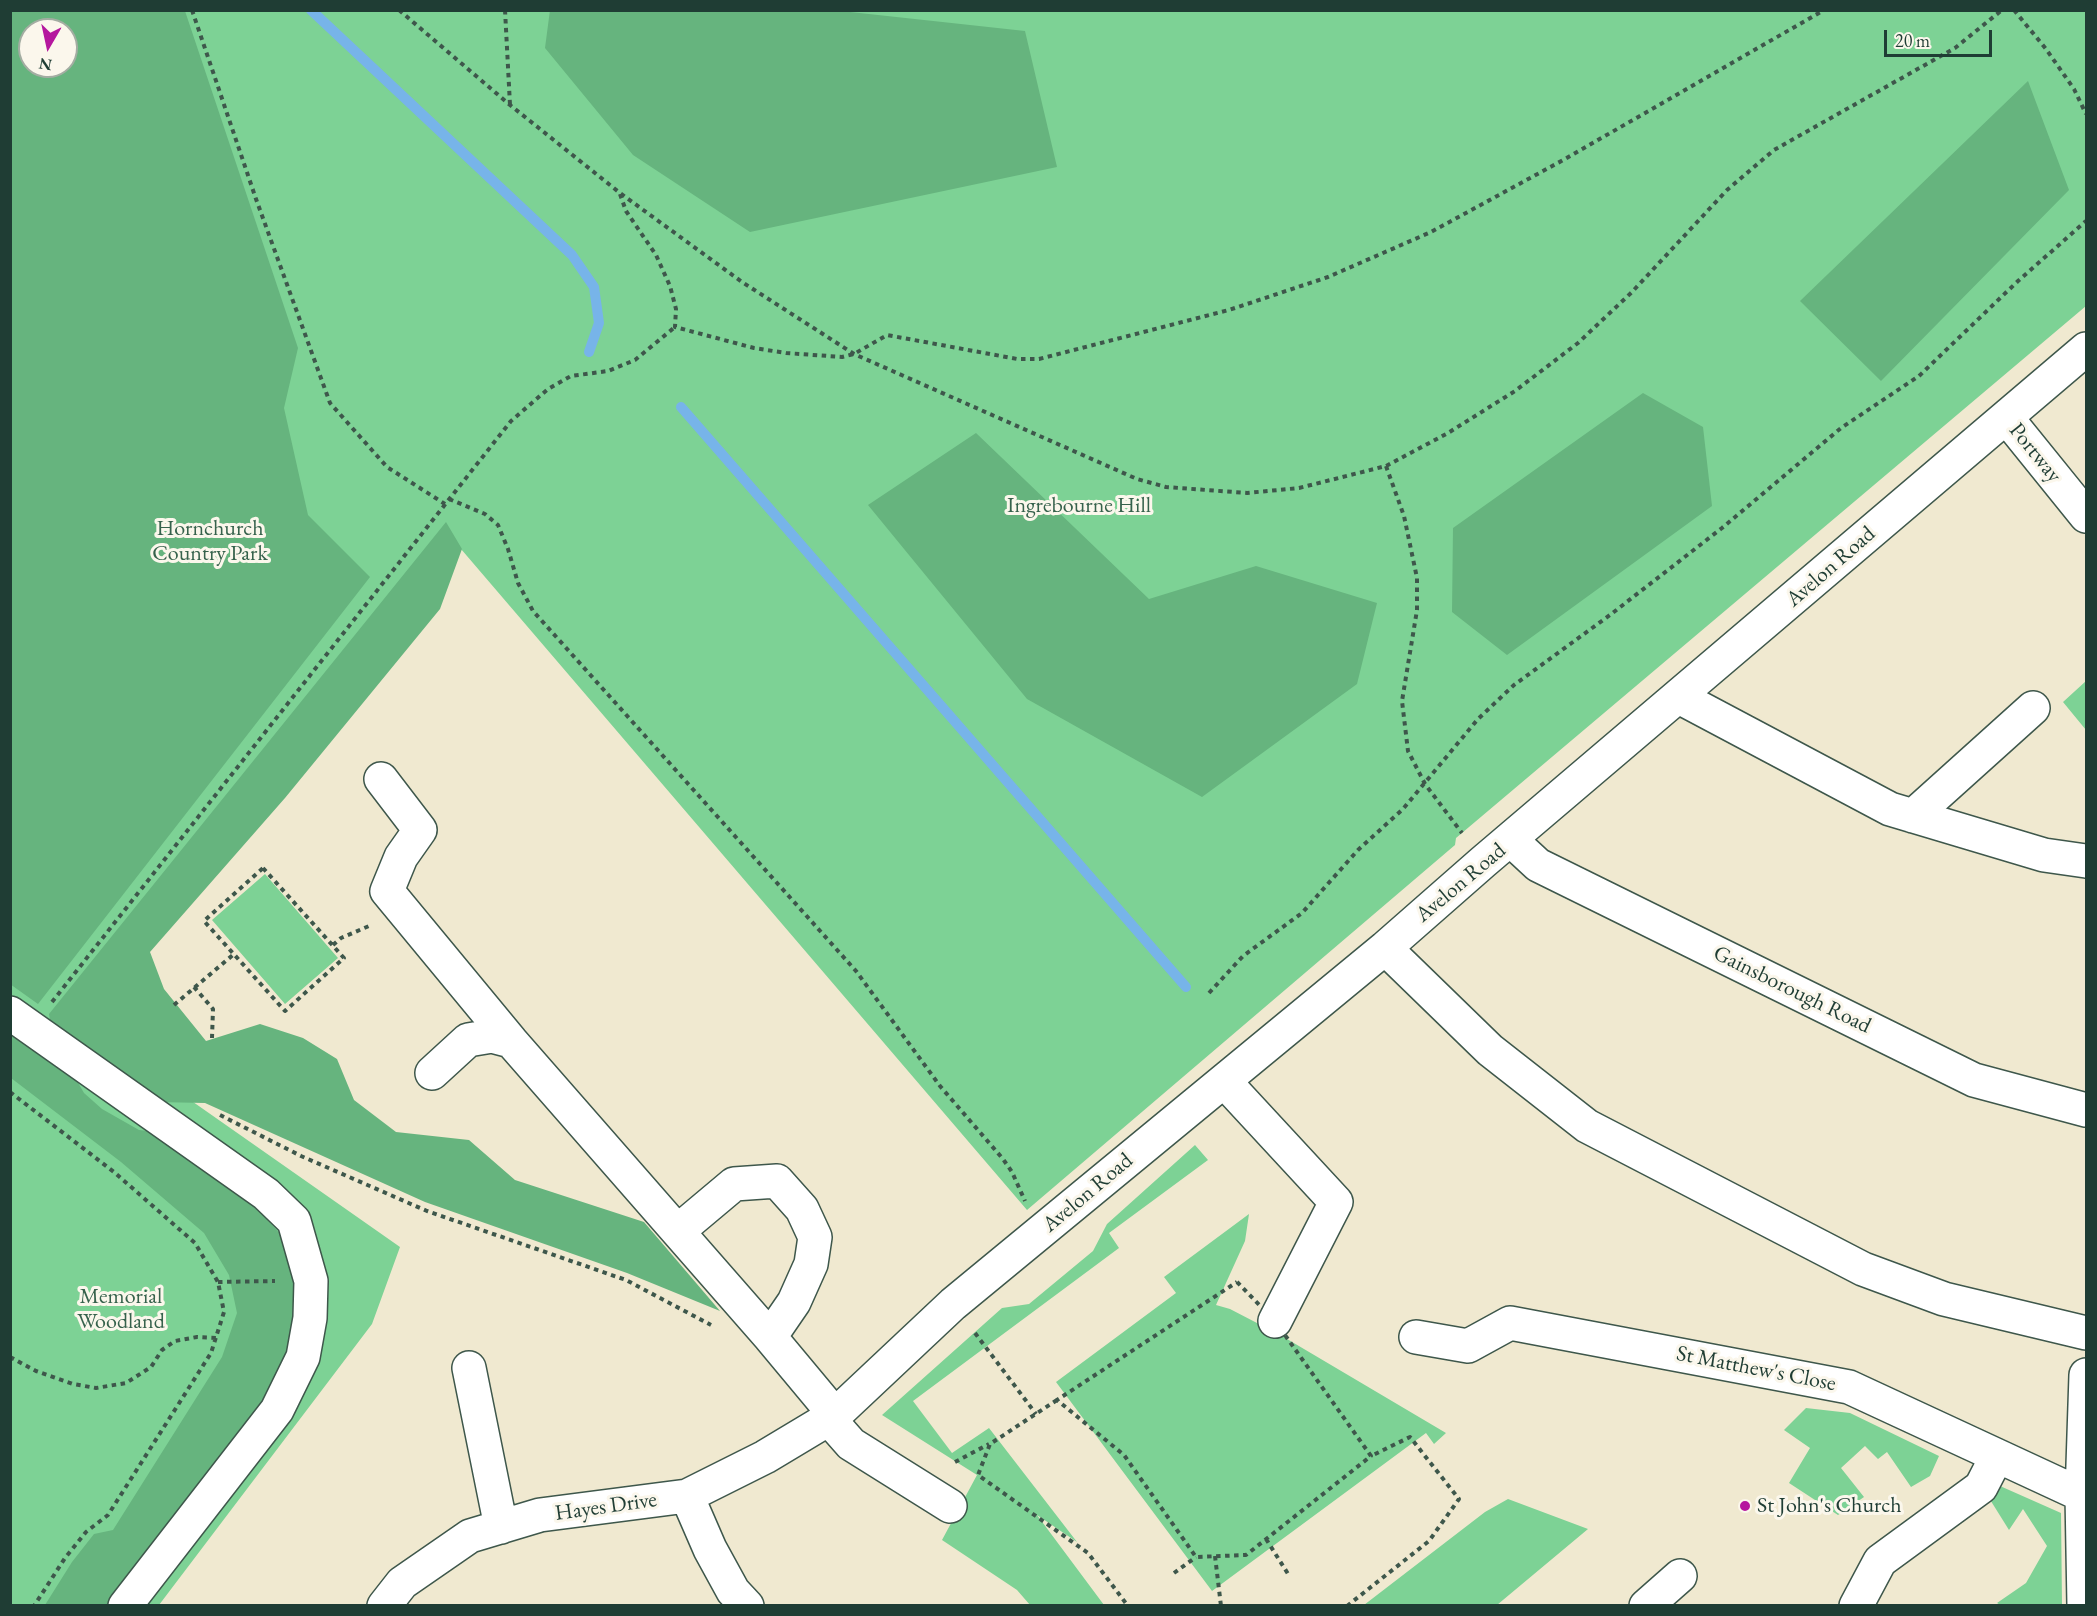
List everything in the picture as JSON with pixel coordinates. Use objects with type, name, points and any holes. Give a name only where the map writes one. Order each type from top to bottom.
[{"type":"street","name":"Avelon Road","points":[[832,1417],[953,1304],[1385,948],[2086,349]]},
{"type":"street","name":"Portway","points":[[2006,417],[2086,516]]},
{"type":"street","points":[[1679,697],[1890,809],[2044,855],[2086,861]]},
{"type":"street","points":[[1913,816],[2033,708]]},
{"type":"street","points":[[381,779],[420,830],[401,857],[387,891],[511,1041],[771,1337],[851,1444],[950,1506]]},
{"type":"street","name":"Gainsborough Road","points":[[1511,840],[1538,865],[1974,1080],[2086,1110]]},
{"type":"street","points":[[1385,948],[1490,1050],[1587,1126],[1863,1269],[1944,1299],[2086,1333]]},
{"type":"street","points":[[21,1020],[266,1194],[294,1221],[311,1281],[310,1318],[303,1357],[277,1410],[125,1605]]},
{"type":"street","points":[[432,1073],[468,1040],[492,1036],[511,1041]]},
{"type":"street","points":[[1224,1081],[1336,1202],[1275,1321]]},
{"type":"street","points":[[678,1231],[734,1184],[777,1181],[802,1209],[814,1237],[811,1264],[794,1302],[771,1337]]},
{"type":"street","name":"St Matthew's Close","points":[[1416,1337],[1468,1346],[1510,1323],[1849,1387],[2084,1496]]},
{"type":"street","points":[[469,1368],[501,1527]]},
{"type":"street","points":[[2084,1605],[2086,1375]]},
{"type":"street","name":"Hayes Drive","points":[[384,1605],[402,1583],[470,1536],[540,1515],[687,1496],[765,1457],[832,1417]]},
{"type":"street","points":[[1856,1605],[1880,1561],[1981,1487],[1997,1456]]},
{"type":"street","points":[[687,1496],[710,1549],[733,1591],[747,1605]]},
{"type":"street","points":[[1646,1605],[1680,1576]]},
{"type":"path","points":[[192,10],[256,199],[330,403],[387,467],[445,504]]},
{"type":"path","points":[[399,10],[510,105],[620,193],[742,282],[854,354],[1137,479],[1166,487],[1247,493],[1299,488],[1386,466],[1448,433],[1515,391],[1578,343],[1632,292],[1727,190],[1774,150],[1955,48],[2002,10]]},
{"type":"path","points":[[505,10],[510,105]]},
{"type":"path","points":[[675,327],[754,348],[786,353],[842,357],[854,354],[887,335],[1017,359],[1039,359],[1229,310],[1328,277],[1431,232],[1564,159],[1824,10]]},
{"type":"path","points":[[2014,10],[2046,49],[2074,89],[2086,114]]},
{"type":"path","points":[[21,1020],[512,421],[548,389],[571,376],[608,371],[635,360],[675,327],[676,309],[670,286],[656,255],[626,211],[620,193]]},
{"type":"path","points":[[1209,993],[1244,956],[1302,913],[1358,850],[1403,809],[1478,719],[1514,685],[1610,615],[1703,542],[1841,428],[1919,376],[2018,281],[2086,221]]},
{"type":"path","points":[[1386,466],[1404,516],[1417,578],[1416,610],[1402,701],[1408,751],[1425,784],[1483,862]]},
{"type":"path","points":[[449,500],[484,514],[498,525],[519,583],[533,610],[856,970],[940,1086],[1003,1159],[1012,1172],[1026,1203],[1047,1227]]},
{"type":"path","points":[[263,868],[344,958],[285,1011],[234,954],[204,921],[263,868]]},
{"type":"path","points":[[174,1005],[234,954]]},
{"type":"path","points":[[194,987],[213,1009],[212,1038]]},
{"type":"path","points":[[10,1092],[114,1172],[195,1243],[218,1282],[224,1312],[211,1353],[108,1515],[86,1532],[65,1558],[34,1605]]},
{"type":"path","points":[[217,1114],[301,1156],[427,1211],[626,1280],[719,1330]]},
{"type":"path","points":[[218,1282],[311,1281]]},
{"type":"path","points":[[955,1462],[990,1444],[1237,1282],[1275,1321],[1371,1456]]},
{"type":"path","points":[[953,1304],[1036,1414]]},
{"type":"path","points":[[10,1357],[36,1371],[73,1384],[96,1388],[126,1383],[152,1367],[162,1350],[175,1341],[196,1337],[216,1338]]},
{"type":"path","points":[[1057,1400],[1124,1455],[1196,1557]]},
{"type":"path","points":[[1174,1573],[1196,1557],[1246,1555],[1371,1456],[1410,1437],[1459,1499],[1429,1541],[1347,1605]]},
{"type":"path","points":[[990,1444],[978,1475],[1088,1553],[1128,1605]]},
{"type":"path","points":[[1266,1539],[1290,1577]]},
{"type":"path","points":[[1215,1556],[1221,1605]]},
{"type":"green space","points":[[550,10],[832,10],[1025,31],[1057,167],[750,232],[633,155],[545,48]]},
{"type":"green space","name":"Hornchurch Country Park","points":[[10,11],[185,11],[298,348],[284,408],[308,515],[370,577],[38,1004],[10,984]]},
{"type":"green space","name":"Ingrebourne Hill","points":[[11,11],[2086,11],[2086,306],[1456,838],[1455,845],[1027,1210],[461,549],[107,978],[186,1097],[400,1247],[372,1324],[159,1605],[11,1606]]},
{"type":"green space","points":[[2028,81],[2069,190],[1881,381],[1800,301]]},
{"type":"green space","points":[[1643,393],[1703,427],[1712,506],[1507,655],[1452,612],[1453,528]]},
{"type":"green space","points":[[976,433],[1149,599],[1256,566],[1377,603],[1357,684],[1202,797],[1027,699],[868,505]]},
{"type":"green space","points":[[446,522],[462,549],[440,609],[285,798],[150,952],[164,989],[206,1041],[260,1024],[303,1038],[337,1059],[354,1100],[396,1132],[469,1140],[515,1180],[644,1222],[720,1311],[627,1273],[425,1202],[205,1103],[157,1102],[51,1027],[49,1014]]},
{"type":"green space","points":[[2086,681],[2086,730],[2063,702]]},
{"type":"green space","points":[[265,874],[338,958],[285,1004],[212,920]]},
{"type":"green space","points":[[10,1025],[70,1069],[84,1093],[102,1109],[139,1130],[163,1133],[254,1205],[282,1236],[299,1278],[290,1360],[224,1464],[108,1605],[45,1605],[72,1562],[94,1534],[113,1530],[222,1357],[237,1313],[229,1275],[204,1233],[121,1162],[11,1078]]},
{"type":"green space","points":[[1195,1145],[1208,1160],[1109,1233],[1119,1248],[913,1401],[952,1453],[989,1428],[1077,1542],[1037,1515],[1104,1605],[1030,1605],[1017,1590],[942,1540],[977,1475],[882,1415],[1002,1308],[1029,1304],[1093,1251],[1107,1224]]},
{"type":"green space","points":[[1249,1214],[1245,1241],[1216,1305],[1230,1309],[1282,1336],[1446,1433],[1434,1444],[1426,1433],[1212,1591],[1056,1382],[1176,1293],[1164,1277]]},
{"type":"green space","points":[[1806,1408],[1850,1413],[1939,1456],[1930,1476],[1911,1487],[1887,1452],[1878,1459],[1865,1446],[1841,1468],[1864,1497],[1838,1515],[1789,1483],[1810,1448],[1784,1430]]},
{"type":"green space","points":[[2000,1486],[2061,1513],[2062,1605],[2002,1606],[1997,1603],[2026,1583],[2047,1546],[2023,1509],[2009,1530],[1989,1498]]},
{"type":"green space","points":[[1508,1499],[1588,1529],[1497,1605],[1364,1605],[1485,1512]]},
{"type":"waterway","points":[[311,10],[572,255],[594,287],[599,323],[589,352]]},
{"type":"waterway","points":[[681,407],[1186,987]]},
{"type":"place","name":"St John's Church","points":[[1745,1506]]},
{"type":"park label","name":"Memorial Woodland","points":[[121,1310]]}]
